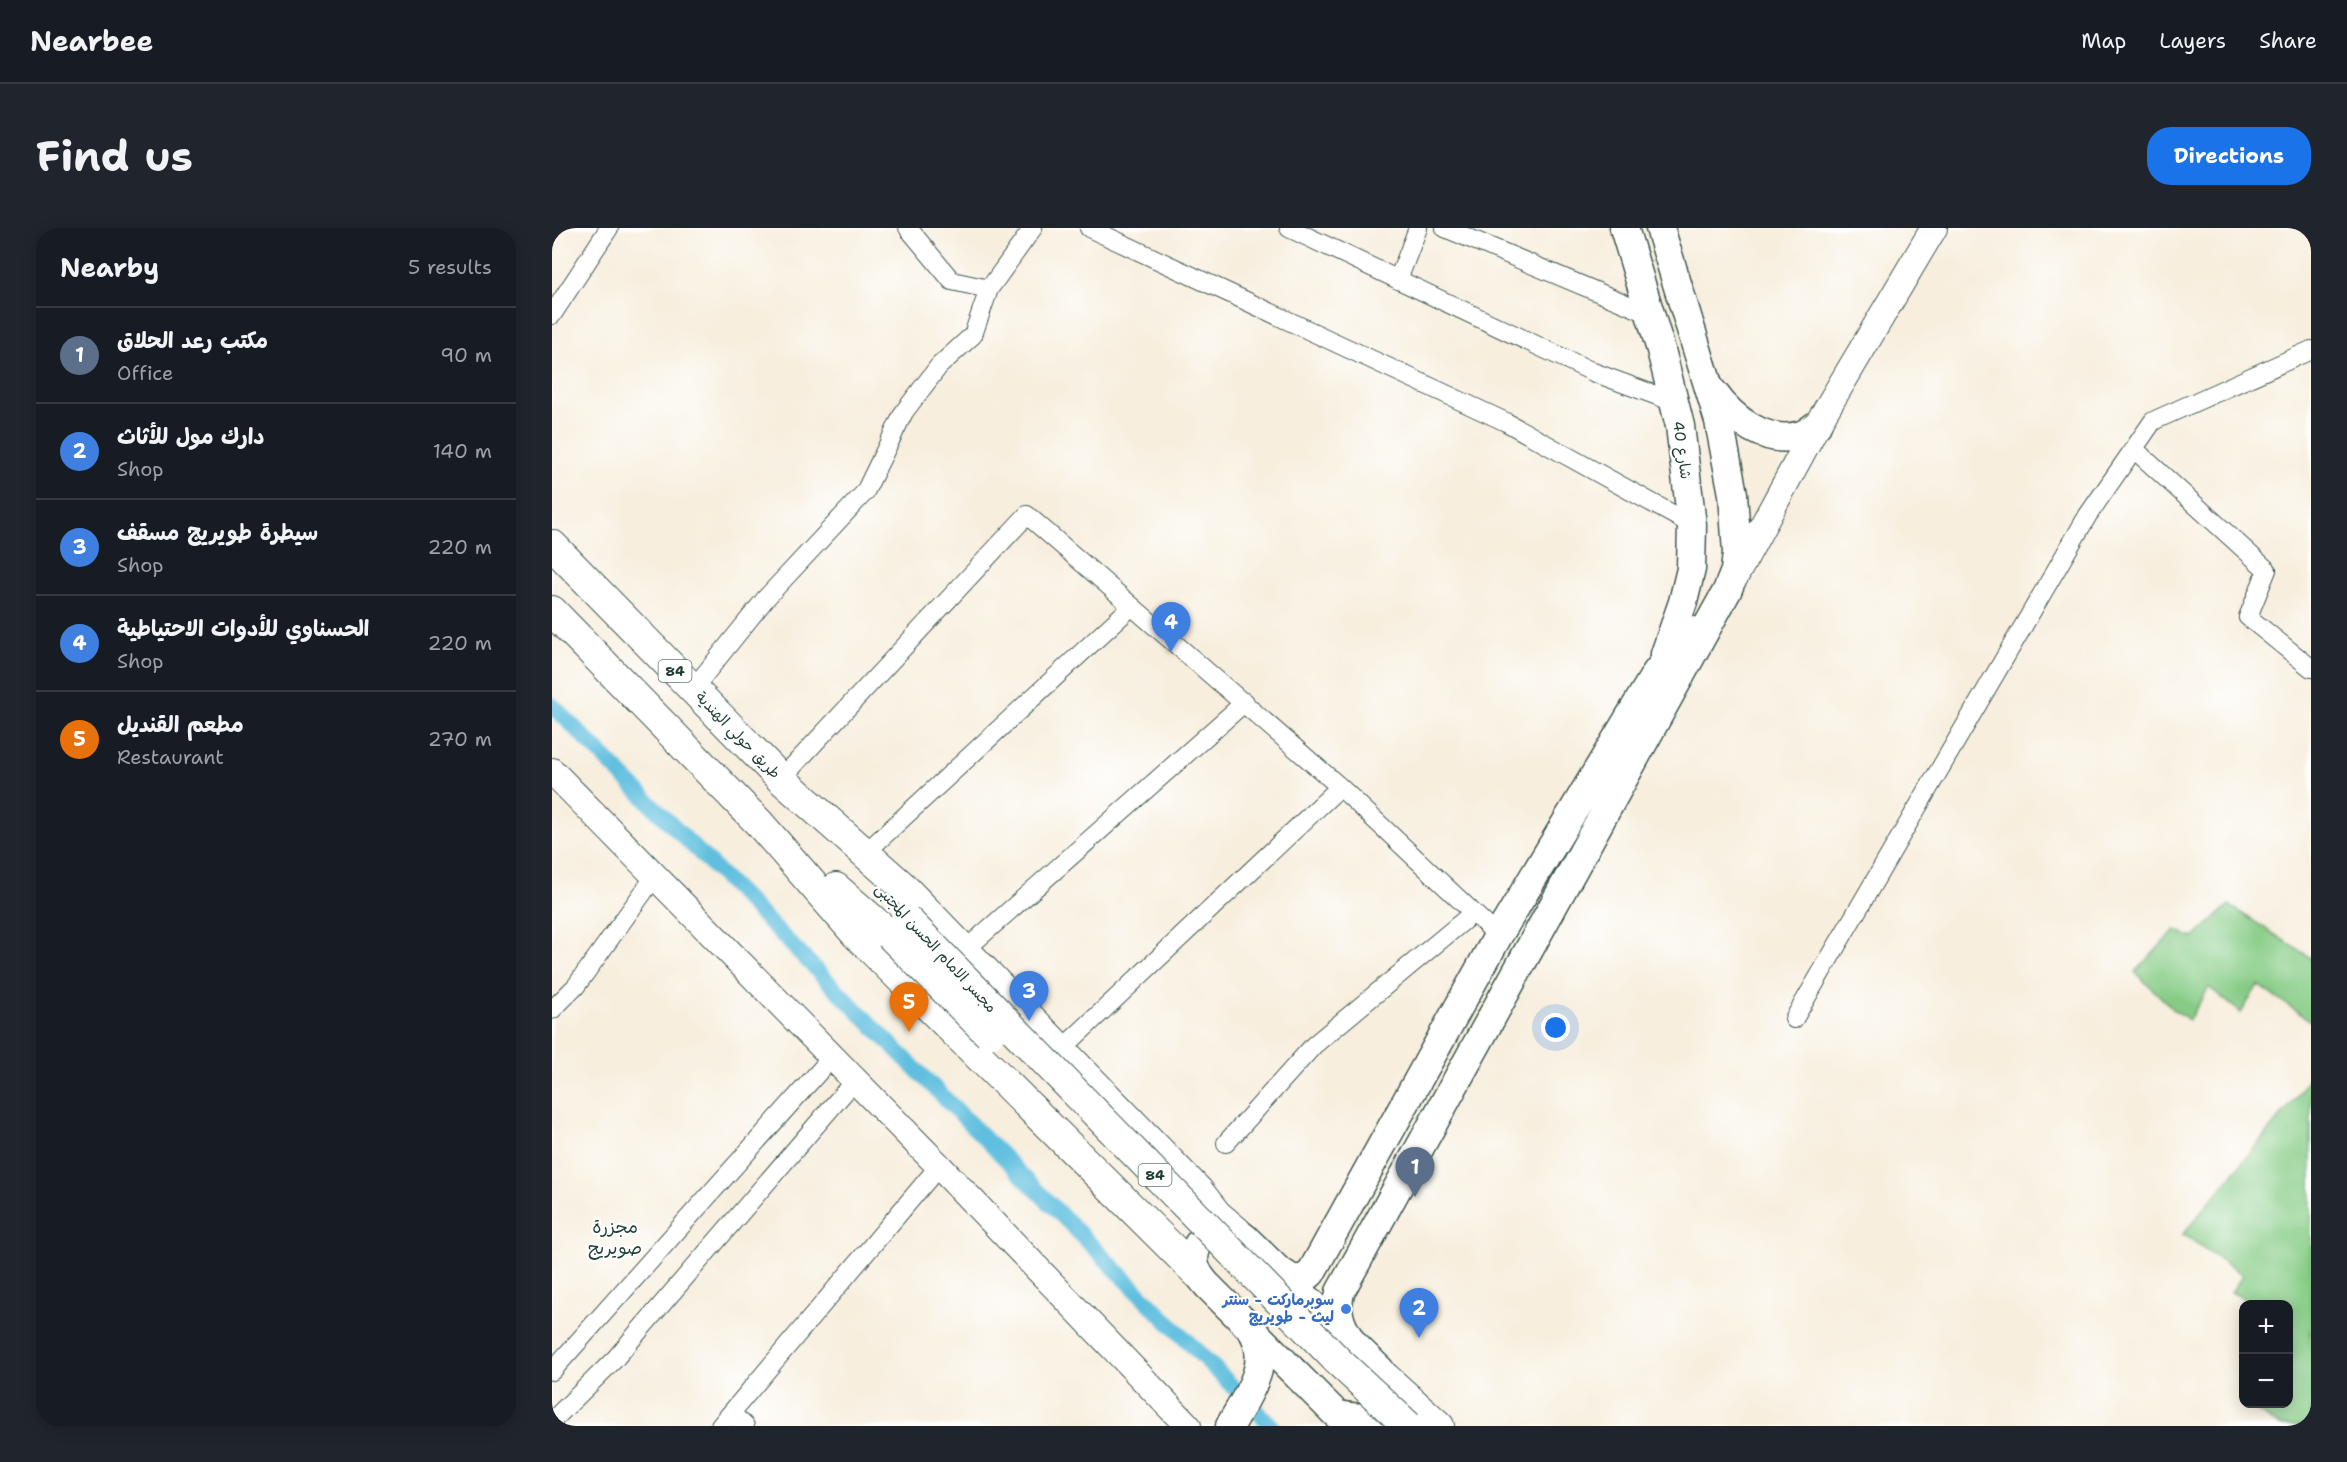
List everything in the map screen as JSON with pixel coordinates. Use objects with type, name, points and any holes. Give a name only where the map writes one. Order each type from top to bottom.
[{"type":"highway","name":"طريق حولي الهندية","points":[[552,545],[790,787]]},
{"type":"highway","name":"84","points":[[552,611],[760,824]]},
{"type":"highway","points":[[790,787],[902,885],[1198,1192],[1217,1215],[1236,1231]]},
{"type":"highway","name":"مجسر الامام الحسن المجتبى","points":[[790,787],[898,927],[1329,1375],[1384,1426]]},
{"type":"highway","points":[[760,824],[856,934],[1197,1273]]},
{"type":"highway","name":"مجسر الامام الحسن المجتبى","points":[[760,824],[898,927],[1339,1362],[1424,1422]]},
{"type":"highway","points":[[1160,1236],[1181,1238],[1198,1226],[1202,1213],[1198,1192]]},
{"type":"highway","points":[[1386,1378],[1424,1422]]},
{"type":"highway","points":[[1384,1426],[1389,1419],[1400,1412],[1413,1411],[1424,1422]]},
{"type":"main road","name":"شارع 40","points":[[1624,228],[1680,426],[1692,525],[1690,569],[1683,602],[1656,673]]},
{"type":"main road","points":[[1278,1270],[1293,1280],[1305,1278],[1311,1273],[1498,936],[1656,673],[1673,651],[1711,613],[1727,591],[1735,571],[1737,530],[1733,494],[1719,421],[1660,228]]},
{"type":"main road","points":[[1353,1344],[1341,1326],[1337,1314],[1340,1292],[1817,425],[1934,228]]},
{"type":"main road","points":[[1708,385],[1731,414],[1748,426],[1767,434],[1786,438],[1803,435],[1817,425]]},
{"type":"main road","points":[[552,771],[939,1166],[1188,1426]]},
{"type":"main road","points":[[1220,1229],[1236,1231],[1353,1344],[1386,1378],[1390,1400],[1386,1413],[1369,1424],[1350,1424],[1308,1386],[1197,1273],[1194,1254],[1203,1238],[1208,1233],[1220,1229]]},
{"type":"main road","points":[[1250,1426],[1265,1381],[1260,1365],[1258,1340],[1252,1330]]},
{"type":"main road","points":[[1230,1426],[1265,1381],[1291,1379],[1301,1381],[1308,1386]]},
{"type":"street","points":[[552,315],[609,228]]},
{"type":"street","points":[[908,228],[952,281],[989,289]]},
{"type":"street","points":[[693,689],[766,598],[865,492],[904,412],[939,366],[973,335],[989,289],[1033,228]]},
{"type":"street","points":[[1089,228],[1506,423],[1692,525]]},
{"type":"street","points":[[1288,228],[1593,372],[1674,402]]},
{"type":"street","points":[[1398,280],[1418,228]]},
{"type":"street","points":[[1445,228],[1650,314]]},
{"type":"street","points":[[1794,1019],[2088,515],[2152,421],[2311,350]]},
{"type":"street","points":[[2134,449],[2267,570],[2248,617],[2311,668]]},
{"type":"street","points":[[790,787],[1027,515],[1245,702],[1340,787],[1498,936]]},
{"type":"street","points":[[864,854],[1132,606]]},
{"type":"street","points":[[965,950],[1245,702]]},
{"type":"street","points":[[1061,1050],[1340,787]]},
{"type":"street","points":[[552,1010],[576,986],[655,876]]},
{"type":"street","points":[[1226,1143],[1314,1045],[1473,913]]},
{"type":"street","points":[[552,1371],[832,1057]]},
{"type":"street","points":[[552,1421],[614,1360],[855,1080]]},
{"type":"street","points":[[745,1426],[725,1420],[939,1166]]},
{"type":"green space","points":[[2229,905],[2311,958],[2311,1021],[2258,985],[2241,1013],[2209,987],[2189,1020],[2173,1009],[2135,972],[2175,930],[2193,938]]},
{"type":"green space","points":[[2311,1074],[2311,1426],[2280,1426],[2251,1408],[2293,1408],[2293,1300],[2246,1300],[2231,1292],[2243,1275],[2183,1234],[2296,1098]]},
{"type":"waterway","points":[[552,705],[1272,1426]]},
{"type":"place","name":"الحسناوي للأدوات الاحتياطية","points":[[1171,652]]},
{"type":"place","name":"سيطرة طويريج مسقف","points":[[1029,1021]]},
{"type":"place","name":"مطعم القنديل","points":[[909,1032]]},
{"type":"place","name":"مكتب رعد الحلاق","points":[[1415,1197]]},
{"type":"place","name":"سوبرماركت - سنتر ليث - طويريج","points":[[1346,1309]]},
{"type":"place","name":"دارك مول للأثاث","points":[[1419,1338]]},
{"type":"district","name":"مجزرة صويريج","points":[[615,1237]]}]
